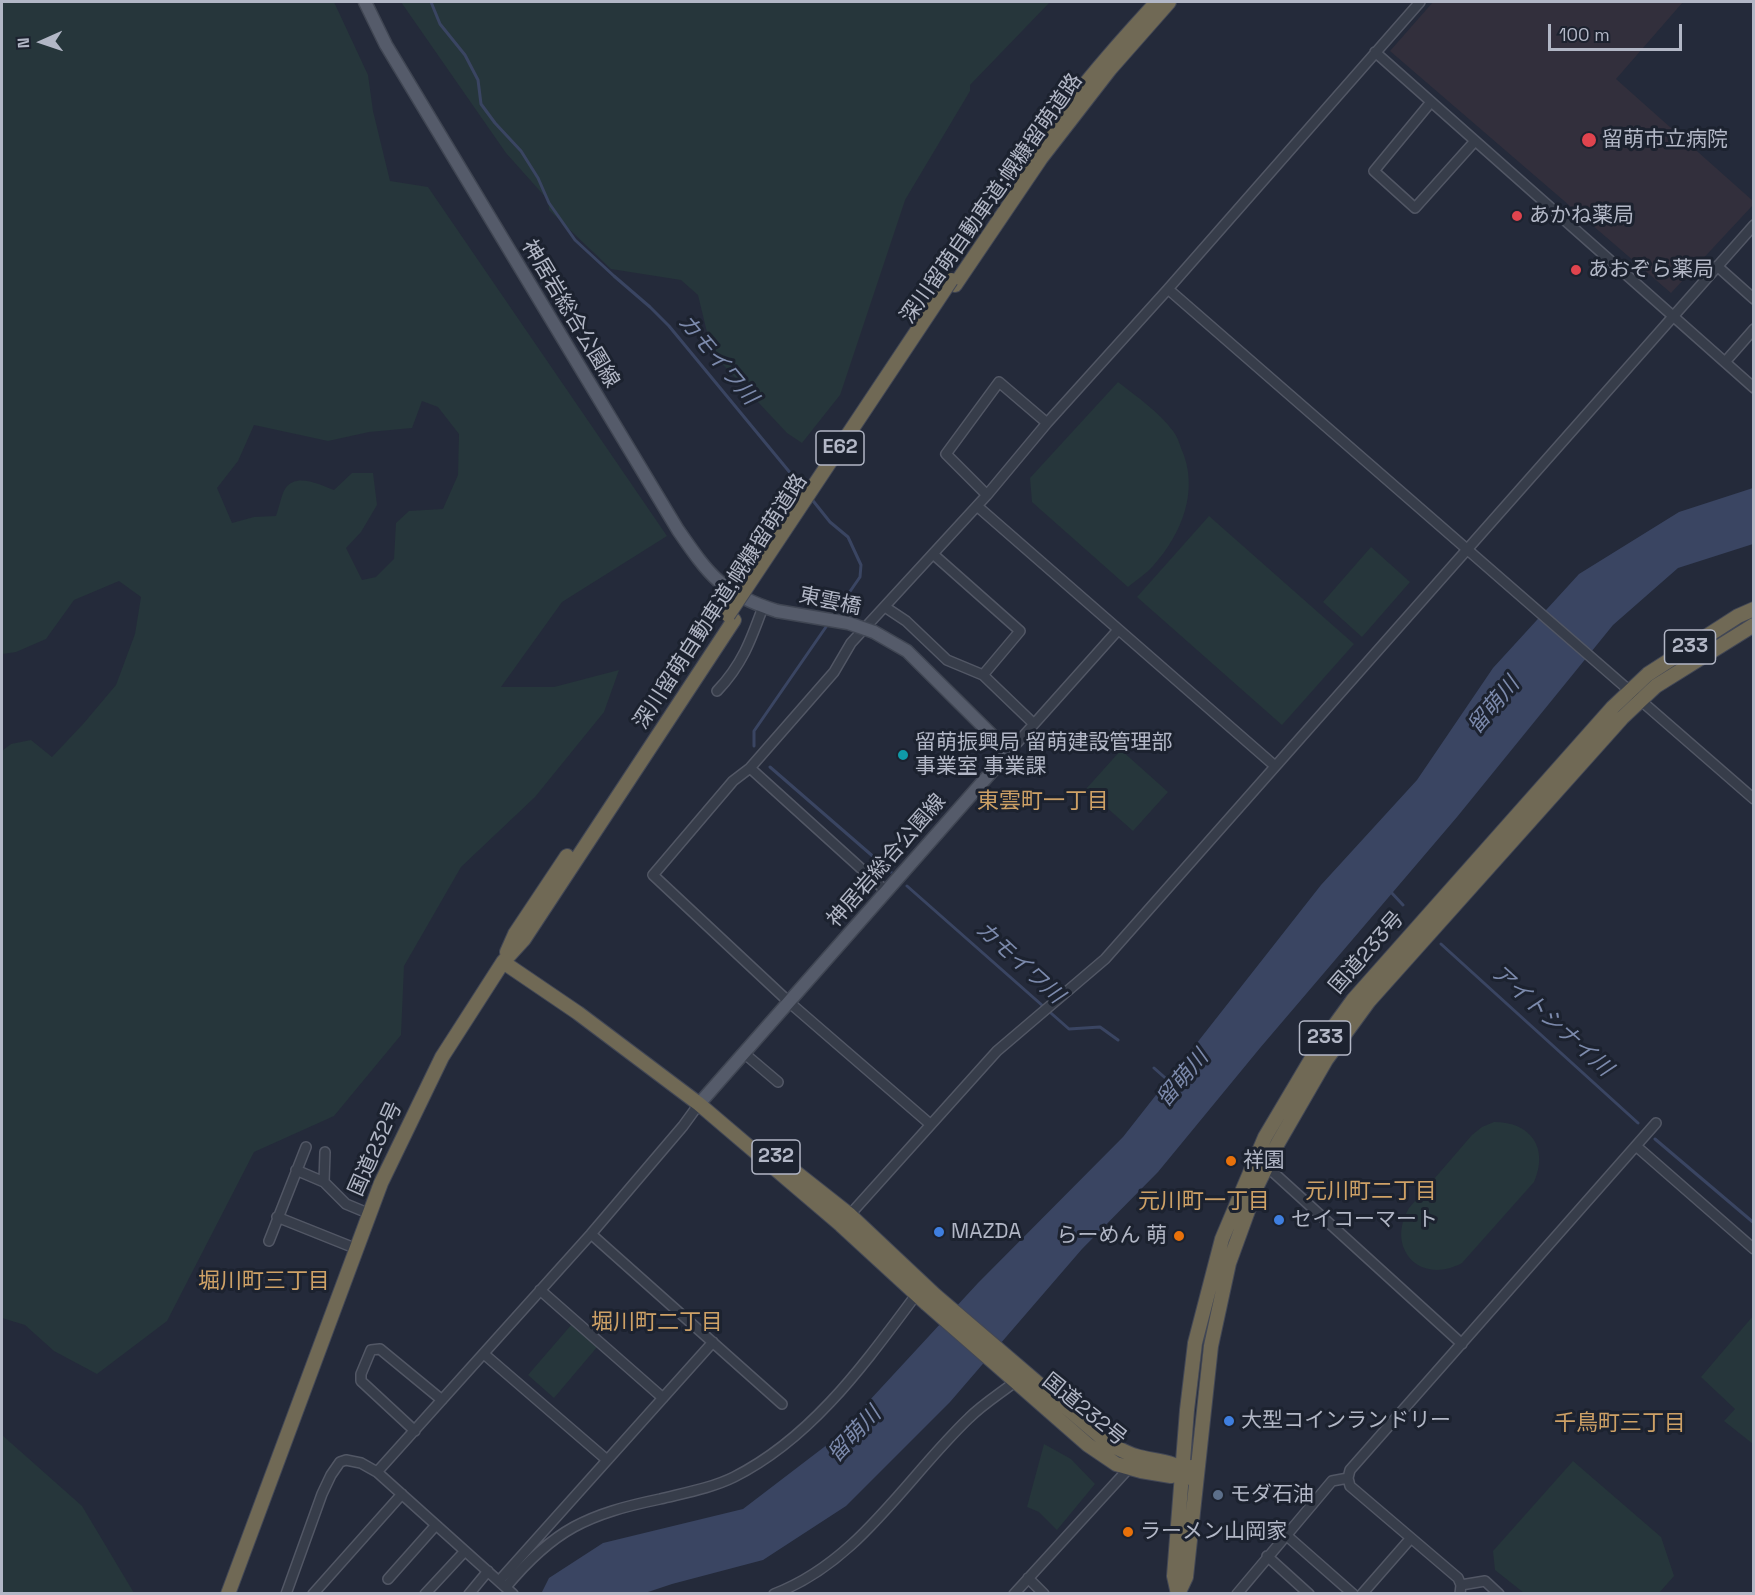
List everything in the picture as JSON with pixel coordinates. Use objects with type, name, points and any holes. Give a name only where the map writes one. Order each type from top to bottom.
[{"type":"highway","name":"深川留萌自動車道;幌糠留萌道路","points":[[503,962],[953,282],[1041,141],[1109,53],[1157,2]]},
{"type":"highway","name":"深川留萌自動車道;幌糠留萌道路","points":[[953,282],[1041,158],[1110,69],[1169,2]]},
{"type":"highway","name":"国道233号","points":[[1190,1473],[1198,1457],[1210,1346],[1229,1263],[1262,1161],[1265,1137],[1316,1051],[1353,1000],[1630,691],[1648,674],[1738,616],[1754,609]]},
{"type":"highway","name":"国道233号","points":[[1190,1473],[1184,1451],[1195,1343],[1222,1239],[1262,1161],[1326,1060],[1370,1001],[1622,717],[1656,686],[1754,624]]},
{"type":"highway","name":"国道232号","points":[[228,1593],[381,1183],[442,1057],[503,962],[637,1056],[699,1104],[720,1113],[845,1220],[926,1298],[1109,1444],[1164,1468]]},
{"type":"highway","name":"国道232号","points":[[1009,1366],[1016,1381],[1088,1445],[1116,1464],[1129,1468],[1164,1468],[1190,1473]]},
{"type":"highway","points":[[1180,1500],[1164,1468],[1184,1451]]},
{"type":"highway","points":[[1178,1593],[1174,1576],[1180,1500],[1190,1473]]},
{"type":"highway","points":[[1178,1593],[1186,1577],[1194,1502],[1190,1473]]},
{"type":"main road","name":"神居岩総合公園線","points":[[365,2],[387,45],[678,530],[704,568],[718,582],[734,594],[777,611]]},
{"type":"main road","name":"東雲橋","points":[[777,611],[848,623],[874,632],[907,651],[1008,752]]},
{"type":"main road","name":"神居岩総合公園線","points":[[699,1104],[1008,752]]},
{"type":"street","points":[[930,1124],[790,1003],[652,875],[733,781],[750,768],[834,672],[851,643],[987,495],[1047,423],[1420,2]]},
{"type":"street","points":[[1375,52],[1754,388]]},
{"type":"street","points":[[1431,102],[1374,171],[1415,208],[1475,141]]},
{"type":"street","points":[[845,1220],[997,1051],[1105,959],[1754,225]]},
{"type":"street","points":[[1717,266],[1754,299]]},
{"type":"street","points":[[1168,289],[1754,800]]},
{"type":"street","points":[[1725,362],[1754,329]]},
{"type":"street","points":[[987,495],[946,454],[999,382],[1047,423]]},
{"type":"street","points":[[977,506],[1275,766]]},
{"type":"street","points":[[933,554],[1020,631],[982,675]]},
{"type":"street","points":[[717,691],[731,676],[748,647],[763,607]]},
{"type":"street","points":[[885,607],[906,621],[947,660],[982,675],[1034,724]]},
{"type":"street","points":[[1008,752],[1118,630]]},
{"type":"street","points":[[750,768],[887,892]]},
{"type":"street","points":[[745,1054],[778,1082]]},
{"type":"street","points":[[378,1472],[591,1234],[699,1104]]},
{"type":"street","points":[[1499,1593],[1485,1581],[1460,1589],[1458,1578],[1350,1486],[1348,1478],[1350,1470],[1656,1123]]},
{"type":"street","points":[[1636,1146],[1754,1249]]},
{"type":"street","points":[[269,1241],[306,1147]]},
{"type":"street","points":[[324,1182],[325,1152]]},
{"type":"street","points":[[1262,1161],[1462,1344]]},
{"type":"street","points":[[296,1170],[324,1182],[346,1204],[370,1214]]},
{"type":"street","points":[[277,1217],[357,1249]]},
{"type":"street","points":[[591,1234],[782,1404]]},
{"type":"street","points":[[540,1290],[663,1398]]},
{"type":"street","points":[[507,1588],[536,1554],[564,1531],[618,1508],[677,1495],[731,1479],[767,1460],[807,1425],[926,1298]]},
{"type":"street","points":[[507,1588],[607,1460],[713,1342]]},
{"type":"street","points":[[415,1431],[361,1381],[371,1350],[380,1348],[442,1400]]},
{"type":"street","points":[[484,1354],[607,1460]]},
{"type":"street","points":[[774,1593],[793,1586],[820,1571],[855,1543],[970,1417],[1016,1381]]},
{"type":"street","points":[[1014,1593],[1138,1457]]},
{"type":"street","points":[[286,1593],[322,1494],[340,1462],[346,1460],[361,1463],[378,1472],[507,1588]]},
{"type":"street","points":[[1239,1592],[1332,1481],[1348,1478]]},
{"type":"street","points":[[313,1593],[402,1494]]},
{"type":"street","points":[[388,1579],[436,1525]]},
{"type":"street","points":[[1286,1535],[1353,1593]]},
{"type":"street","points":[[1362,1593],[1411,1538]]},
{"type":"street","points":[[425,1593],[465,1551]]},
{"type":"street","points":[[1267,1556],[1309,1593]]},
{"type":"street","points":[[469,1593],[488,1571]]},
{"type":"street","points":[[1028,1578],[1044,1593]]},
{"type":"shaded area","points":[[2,2],[334,2],[368,75],[373,111],[390,181],[428,187],[667,536],[562,602],[501,687],[554,687],[619,670],[604,712],[535,797],[461,867],[404,966],[401,1035],[334,1116],[254,1152],[167,1321],[97,1374],[54,1351],[25,1325],[2,1318],[2,751],[11,744],[31,740],[52,757],[84,723],[116,685],[135,634],[141,597],[119,581],[74,600],[46,639],[16,652],[2,654]],"holes":[[[422,401],[438,407],[459,434],[458,475],[443,509],[409,511],[396,523],[394,559],[376,577],[362,580],[346,548],[361,532],[377,505],[373,473],[352,473],[334,490],[308,481],[295,481],[285,489],[276,516],[254,517],[232,523],[217,488],[238,461],[254,425],[328,441],[369,432],[412,428]]]},
{"type":"shaded area","points":[[401,2],[1050,2],[970,85],[970,91],[905,200],[840,395],[802,443],[787,433],[712,353],[698,295],[681,280],[611,269],[549,210],[548,200],[506,153]]},
{"type":"shaded area","name":"留萌市立病院","points":[[1433,2],[1683,2],[1616,79],[1753,201],[1753,205],[1671,293],[1390,51]]},
{"type":"shaded area","points":[[1118,382],[1154,411],[1174,433],[1179,441],[1189,479],[1185,510],[1172,540],[1153,566],[1128,587],[1032,502],[1030,478]]},
{"type":"shaded area","points":[[1209,516],[1354,644],[1282,725],[1137,597]]},
{"type":"shaded area","points":[[1371,547],[1410,582],[1362,637],[1323,602]]},
{"type":"shaded area","points":[[1121,750],[1168,792],[1133,831],[1086,789]]},
{"type":"shaded area","points":[[1494,1122],[1518,1127],[1534,1139],[1539,1158],[1534,1182],[1462,1263],[1447,1269],[1433,1270],[1420,1266],[1404,1249],[1401,1237],[1409,1208],[1472,1135],[1482,1127]]},
{"type":"shaded area","points":[[1753,1316],[1753,1444],[1724,1421],[1735,1409],[1701,1377]]},
{"type":"shaded area","points":[[572,1324],[598,1346],[554,1398],[528,1375]]},
{"type":"shaded area","points":[[2,1435],[82,1506],[134,1593],[2,1593]]},
{"type":"shaded area","points":[[1044,1444],[1071,1459],[1095,1484],[1057,1530],[1039,1512],[1027,1507]]},
{"type":"shaded area","points":[[1573,1461],[1661,1537],[1674,1576],[1659,1593],[1524,1593],[1495,1570],[1493,1551]]},
{"type":"water","name":"留萌川","points":[[1753,488],[1753,544],[1678,568],[1613,625],[1457,817],[1260,1048],[1158,1172],[1082,1249],[950,1402],[846,1506],[763,1560],[645,1593],[541,1594],[549,1578],[603,1543],[743,1509],[832,1441],[978,1283],[1123,1137],[1321,885],[1417,780],[1493,668],[1579,574],[1679,512]]},
{"type":"waterway","name":"カモイワ川","points":[[431,2],[440,24],[465,55],[478,80],[481,104],[521,151],[538,178],[549,203],[575,240],[669,326],[806,492]]},
{"type":"waterway","name":"カモイワ川","points":[[810,497],[830,522],[848,537],[861,565],[860,577],[833,616]]},
{"type":"waterway","name":"カモイワ川","points":[[754,746],[754,731],[828,624]]},
{"type":"waterway","name":"カモイワ川","points":[[770,767],[891,872]]},
{"type":"waterway","name":"カモイワ川","points":[[907,886],[1069,1029],[1100,1027],[1118,1040]]},
{"type":"waterway","name":"アイトシナイ川","points":[[1390,891],[1403,905]]},
{"type":"waterway","name":"アイトシナイ川","points":[[1441,944],[1638,1123]]},
{"type":"waterway","name":"カモイワ川","points":[[1154,1068],[1171,1083]]},
{"type":"waterway","name":"アイトシナイ川","points":[[1655,1139],[1754,1223]]},
{"type":"place","name":"留萌市立病院","points":[[1589,140]]},
{"type":"place","name":"あかね薬局","points":[[1517,216]]},
{"type":"place","name":"あおぞら薬局","points":[[1576,270]]},
{"type":"place","name":"留萌振興局 留萌建設管理部 事業室 事業課","points":[[903,755]]},
{"type":"place","name":"祥園","points":[[1231,1161]]},
{"type":"place","name":"セイコーマート","points":[[1279,1220]]},
{"type":"place","name":"MAZDA","points":[[939,1232]]},
{"type":"place","name":"らーめん 萌","points":[[1179,1236]]},
{"type":"place","name":"大型コインランドリー","points":[[1229,1421]]},
{"type":"place","name":"モダ石油","points":[[1218,1495]]},
{"type":"place","name":"ラーメン山岡家","points":[[1128,1532]]},
{"type":"district","name":"東雲町一丁目","points":[[1043,802]]},
{"type":"district","name":"元川町二丁目","points":[[1371,1192]]},
{"type":"district","name":"元川町一丁目","points":[[1204,1202]]},
{"type":"district","name":"堀川町三丁目","points":[[264,1282]]},
{"type":"district","name":"堀川町二丁目","points":[[657,1323]]},
{"type":"district","name":"千鳥町三丁目","points":[[1620,1424]]}]
